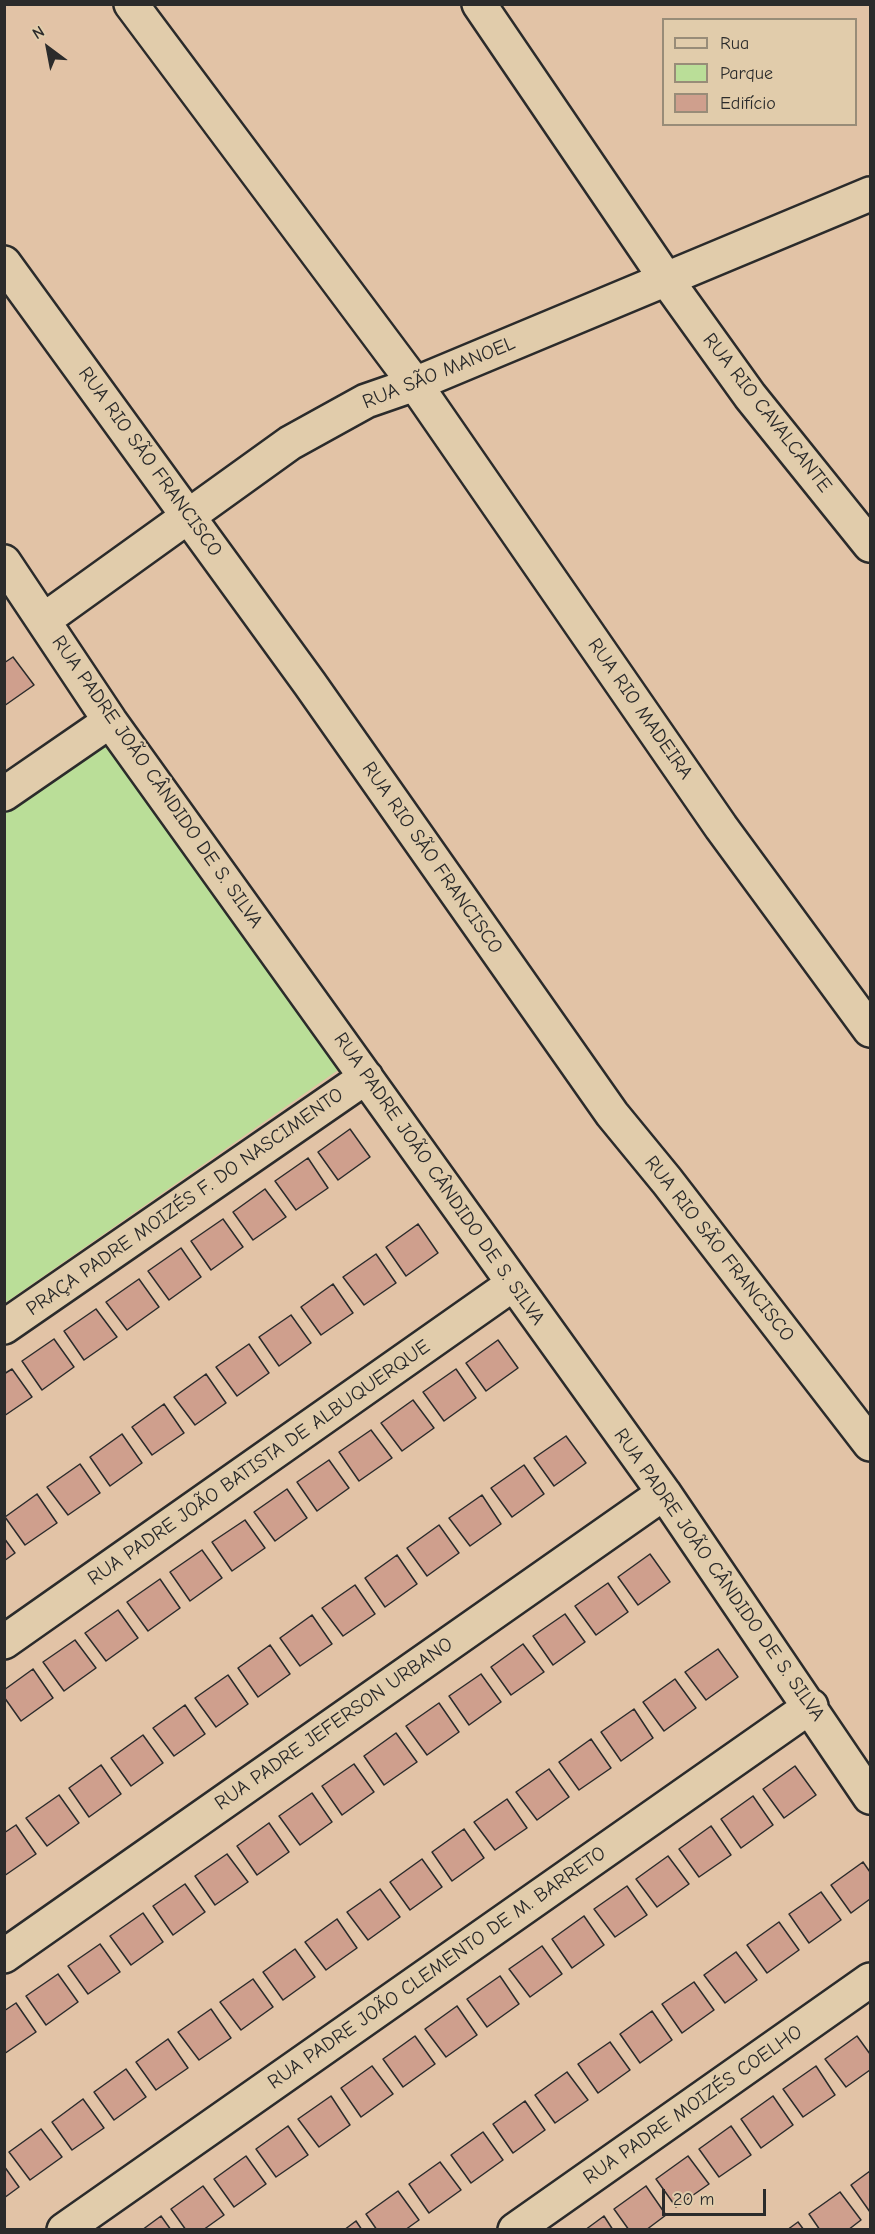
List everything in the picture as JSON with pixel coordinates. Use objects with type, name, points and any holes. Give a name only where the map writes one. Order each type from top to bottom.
[{"type":"street","name":"RUA RIO MADEIRA","points":[[131,4],[415,384],[721,827],[870,1030]]},
{"type":"street","name":"RUA RIO CAVALCANTE","points":[[479,4],[666,279],[750,396],[870,545]]},
{"type":"street","name":"RUA SÃO MANOEL","points":[[45,620],[290,443],[366,401],[415,384],[870,194]]},
{"type":"street","name":"RUA RIO SÃO FRANCISCO","points":[[4,263],[190,516],[612,1114],[667,1181],[870,1444]]},
{"type":"street","name":"RUA PADRE JOÃO CÂNDIDO DE S. SILVA","points":[[4,562],[45,620],[110,721],[664,1493],[811,1706],[870,1797]]},
{"type":"street","points":[[4,794],[110,721]]},
{"type":"street","name":"PRAÇA PADRE MOIZÉS F. DO NASCIMENTO","points":[[4,1327],[366,1077]]},
{"type":"street","name":"RUA PADRE JOÃO BATISTA DE ALBUQUERQUE","points":[[4,1642],[513,1284]]},
{"type":"street","name":"RUA PADRE JEFERSON URBANO","points":[[4,1956],[664,1493]]},
{"type":"street","name":"RUA PADRE JOÃO CLEMENTO DE M. BARRETO","points":[[64,2229],[811,1706]]},
{"type":"street","name":"RUA PADRE MOIZÉS COELHO","points":[[515,2229],[870,1980]]},
{"type":"green space","points":[[102,740],[341,1068],[5,1303],[4,809]]},
{"type":"building","points":[[13,657],[34,685],[4,706],[4,663]]},
{"type":"building","points":[[350,1129],[370,1157],[338,1180],[318,1152]]},
{"type":"building","points":[[308,1158],[328,1188],[296,1210],[275,1181]]},
{"type":"building","points":[[265,1189],[286,1217],[253,1240],[233,1212]]},
{"type":"building","points":[[223,1219],[243,1247],[211,1270],[191,1241]]},
{"type":"building","points":[[418,1224],[438,1253],[406,1276],[386,1247]]},
{"type":"building","points":[[181,1248],[201,1277],[169,1300],[148,1271]]},
{"type":"building","points":[[376,1254],[396,1283],[364,1305],[343,1277]]},
{"type":"building","points":[[139,1279],[159,1307],[127,1330],[106,1302]]},
{"type":"building","points":[[333,1284],[353,1313],[321,1335],[301,1307]]},
{"type":"building","points":[[96,1309],[117,1337],[84,1360],[64,1331]]},
{"type":"building","points":[[291,1315],[311,1343],[279,1366],[259,1337]]},
{"type":"building","points":[[54,1339],[74,1367],[42,1390],[22,1361]]},
{"type":"building","points":[[498,1340],[518,1368],[486,1391],[466,1363]]},
{"type":"building","points":[[249,1344],[269,1373],[237,1396],[216,1367]]},
{"type":"building","points":[[12,1369],[32,1397],[4,1416],[4,1374]]},
{"type":"building","points":[[456,1369],[476,1398],[444,1421],[423,1392]]},
{"type":"building","points":[[206,1374],[226,1403],[195,1425],[174,1397]]},
{"type":"building","points":[[413,1400],[434,1428],[402,1451],[381,1423]]},
{"type":"building","points":[[164,1404],[184,1433],[152,1455],[132,1427]]},
{"type":"building","points":[[371,1430],[392,1458],[359,1481],[339,1452]]},
{"type":"building","points":[[122,1434],[142,1463],[110,1486],[90,1457]]},
{"type":"building","points":[[566,1436],[586,1463],[554,1486],[534,1458]]},
{"type":"building","points":[[329,1460],[349,1488],[317,1511],[297,1482]]},
{"type":"building","points":[[80,1464],[100,1493],[68,1515],[47,1487]]},
{"type":"building","points":[[524,1465],[544,1494],[512,1517],[491,1488]]},
{"type":"building","points":[[287,1489],[307,1518],[275,1541],[254,1512]]},
{"type":"building","points":[[37,1494],[57,1523],[25,1545],[5,1517]]},
{"type":"building","points":[[482,1495],[501,1524],[470,1546],[449,1518]]},
{"type":"building","points":[[245,1520],[265,1548],[232,1571],[212,1542]]},
{"type":"building","points":[[439,1525],[459,1553],[427,1576],[407,1548]]},
{"type":"building","points":[[4,1538],[15,1553],[4,1561]]},
{"type":"building","points":[[202,1550],[222,1578],[190,1601],[170,1572]]},
{"type":"building","points":[[650,1554],[670,1582],[638,1605],[618,1577]]},
{"type":"building","points":[[397,1555],[417,1584],[385,1607],[365,1578]]},
{"type":"building","points":[[160,1579],[180,1608],[148,1631],[127,1602]]},
{"type":"building","points":[[608,1583],[628,1612],[596,1635],[575,1606]]},
{"type":"building","points":[[355,1585],[375,1614],[343,1636],[322,1608]]},
{"type":"building","points":[[118,1610],[138,1638],[106,1661],[85,1633]]},
{"type":"building","points":[[565,1614],[585,1642],[553,1665],[533,1636]]},
{"type":"building","points":[[312,1615],[332,1644],[300,1666],[280,1638]]},
{"type":"building","points":[[75,1640],[96,1668],[64,1691],[43,1662]]},
{"type":"building","points":[[523,1644],[544,1672],[511,1695],[491,1667]]},
{"type":"building","points":[[270,1645],[290,1674],[258,1697],[238,1668]]},
{"type":"building","points":[[718,1649],[738,1677],[706,1700],[685,1672]]},
{"type":"building","points":[[33,1669],[53,1698],[21,1721],[4,1697],[4,1690]]},
{"type":"building","points":[[481,1674],[501,1702],[469,1725],[449,1696]]},
{"type":"building","points":[[228,1675],[248,1704],[216,1727],[195,1698]]},
{"type":"building","points":[[675,1679],[696,1708],[664,1731],[643,1702]]},
{"type":"building","points":[[439,1703],[459,1732],[427,1755],[406,1726]]},
{"type":"building","points":[[185,1705],[205,1734],[174,1756],[153,1728]]},
{"type":"building","points":[[634,1709],[653,1738],[621,1761],[601,1732]]},
{"type":"building","points":[[396,1733],[417,1762],[384,1785],[364,1756]]},
{"type":"building","points":[[143,1735],[163,1763],[131,1786],[111,1758]]},
{"type":"building","points":[[591,1739],[611,1768],[579,1790],[559,1762]]},
{"type":"building","points":[[354,1764],[374,1792],[342,1815],[322,1786]]},
{"type":"building","points":[[101,1765],[121,1794],[89,1817],[69,1788]]},
{"type":"building","points":[[795,1766],[816,1795],[784,1818],[763,1789]]},
{"type":"building","points":[[549,1769],[569,1797],[537,1820],[516,1792]]},
{"type":"building","points":[[312,1793],[332,1822],[300,1845],[279,1816]]},
{"type":"building","points":[[59,1795],[79,1823],[47,1846],[26,1818]]},
{"type":"building","points":[[753,1796],[773,1825],[741,1848],[721,1819]]},
{"type":"building","points":[[507,1799],[527,1828],[495,1850],[474,1822]]},
{"type":"building","points":[[269,1823],[289,1852],[257,1875],[237,1846]]},
{"type":"building","points":[[16,1825],[36,1854],[4,1876],[4,1833]]},
{"type":"building","points":[[711,1826],[731,1855],[699,1877],[679,1849]]},
{"type":"building","points":[[464,1829],[484,1858],[452,1881],[432,1852]]},
{"type":"building","points":[[227,1854],[248,1882],[215,1905],[195,1876]]},
{"type":"building","points":[[668,1856],[689,1884],[657,1907],[636,1879]]},
{"type":"building","points":[[422,1859],[442,1887],[410,1910],[390,1882]]},
{"type":"building","points":[[863,1862],[870,1872],[870,1899],[851,1913],[831,1885]]},
{"type":"building","points":[[185,1884],[205,1912],[173,1935],[153,1906]]},
{"type":"building","points":[[627,1886],[647,1915],[615,1937],[594,1909]]},
{"type":"building","points":[[380,1889],[400,1917],[368,1940],[347,1912]]},
{"type":"building","points":[[821,1892],[841,1920],[809,1943],[789,1914]]},
{"type":"building","points":[[143,1913],[163,1942],[131,1965],[110,1936]]},
{"type":"building","points":[[584,1916],[604,1945],[572,1968],[552,1939]]},
{"type":"building","points":[[337,1919],[357,1948],[326,1970],[305,1942]]},
{"type":"building","points":[[779,1922],[799,1950],[767,1973],[747,1945]]},
{"type":"building","points":[[100,1944],[120,1972],[88,1994],[68,1966]]},
{"type":"building","points":[[542,1946],[562,1974],[530,1997],[509,1969]]},
{"type":"building","points":[[295,1949],[315,1977],[283,2000],[263,1972]]},
{"type":"building","points":[[736,1952],[757,1980],[725,2003],[704,1975]]},
{"type":"building","points":[[58,1974],[78,2002],[46,2025],[26,1996]]},
{"type":"building","points":[[500,1976],[519,2004],[487,2027],[467,1999]]},
{"type":"building","points":[[253,1979],[273,2007],[241,2030],[220,2002]]},
{"type":"building","points":[[694,1982],[714,2010],[682,2033],[662,2004]]},
{"type":"building","points":[[16,2003],[36,2032],[4,2054],[4,2011]]},
{"type":"building","points":[[457,2006],[477,2035],[446,2057],[425,2029]]},
{"type":"building","points":[[211,2009],[231,2038],[199,2060],[178,2032]]},
{"type":"building","points":[[652,2011],[672,2040],[640,2063],[620,2034]]},
{"type":"building","points":[[415,2036],[435,2064],[403,2087],[383,2059]]},
{"type":"building","points":[[857,2036],[870,2054],[870,2070],[846,2087],[825,2059]]},
{"type":"building","points":[[168,2039],[188,2068],[156,2090],[136,2062]]},
{"type":"building","points":[[610,2042],[630,2070],[598,2093],[578,2064]]},
{"type":"building","points":[[372,2066],[393,2094],[361,2117],[341,2088]]},
{"type":"building","points":[[816,2066],[835,2095],[803,2117],[783,2089]]},
{"type":"building","points":[[126,2069],[146,2097],[114,2120],[94,2092]]},
{"type":"building","points":[[567,2072],[588,2100],[555,2123],[535,2095]]},
{"type":"building","points":[[331,2096],[350,2125],[319,2147],[298,2119]]},
{"type":"building","points":[[773,2096],[793,2125],[761,2148],[741,2119]]},
{"type":"building","points":[[83,2099],[104,2128],[72,2150],[52,2122]]},
{"type":"building","points":[[525,2101],[545,2130],[513,2153],[493,2124]]},
{"type":"building","points":[[288,2126],[308,2155],[276,2177],[256,2149]]},
{"type":"building","points":[[731,2126],[751,2155],[719,2177],[699,2149]]},
{"type":"building","points":[[41,2129],[62,2157],[30,2180],[9,2152]]},
{"type":"building","points":[[483,2132],[503,2160],[471,2183],[451,2155]]},
{"type":"building","points":[[246,2156],[266,2184],[234,2207],[214,2179]]},
{"type":"building","points":[[688,2156],[709,2184],[676,2207],[656,2179]]},
{"type":"building","points":[[440,2162],[461,2190],[429,2213],[409,2184]]},
{"type":"building","points":[[4,2166],[19,2187],[4,2198]]},
{"type":"building","points":[[870,2171],[870,2212],[851,2185]]},
{"type":"building","points":[[203,2186],[224,2215],[203,2230],[186,2230],[171,2209]]},
{"type":"building","points":[[646,2186],[666,2215],[646,2230],[629,2230],[614,2209]]},
{"type":"building","points":[[398,2191],[419,2220],[405,2230],[377,2230],[366,2214]]},
{"type":"building","points":[[840,2192],[861,2220],[848,2230],[820,2230],[809,2214]]},
{"type":"building","points":[[161,2216],[171,2230],[142,2230]]},
{"type":"building","points":[[604,2216],[613,2230],[585,2230]]},
{"type":"building","points":[[356,2221],[362,2230],[344,2230]]},
{"type":"building","points":[[798,2222],[804,2230],[787,2230]]}]
